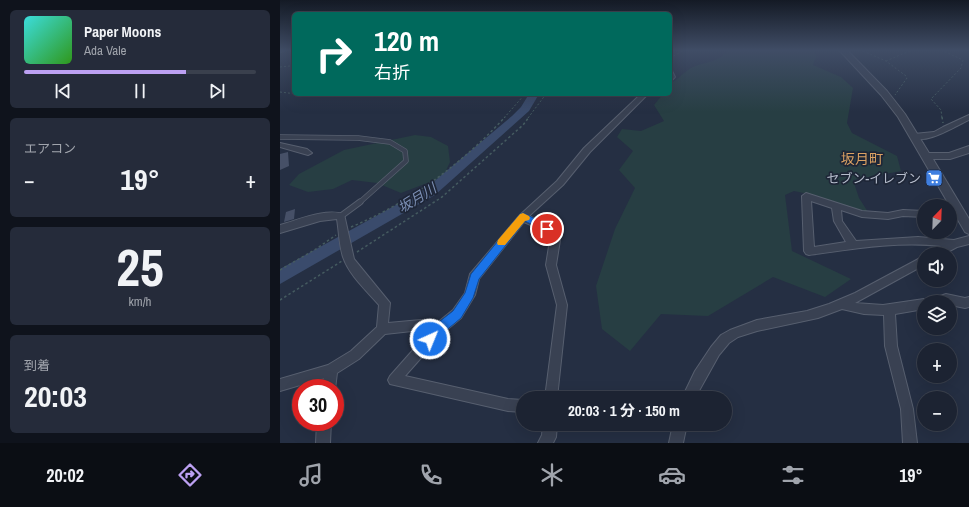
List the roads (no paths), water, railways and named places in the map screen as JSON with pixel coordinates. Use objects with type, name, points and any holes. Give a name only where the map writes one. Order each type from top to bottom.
[{"type":"street","points":[[862,71],[902,116],[969,229]]},
{"type":"street","points":[[516,406],[394,380],[439,329],[457,314],[470,295],[474,277],[523,217],[560,183],[587,150],[642,96]]},
{"type":"street","points":[[914,136],[930,136],[937,134],[943,129],[969,117]]},
{"type":"street","points":[[280,145],[304,150],[308,153]]},
{"type":"street","points":[[926,156],[950,156],[969,149]]},
{"type":"street","points":[[917,213],[903,212],[888,216],[862,214],[806,196],[809,251],[853,245],[914,240],[954,244]]},
{"type":"street","points":[[836,206],[838,221],[853,245]]},
{"type":"street","points":[[280,229],[336,214],[341,216],[348,258],[373,292],[385,303],[382,329]]},
{"type":"street","points":[[523,217],[547,229],[554,236],[555,240],[551,265],[562,305],[552,391]]},
{"type":"street","points":[[948,247],[969,240]]},
{"type":"street","points":[[692,391],[715,352],[724,340],[732,334],[751,327],[818,313],[842,304],[917,264]]},
{"type":"street","points":[[957,301],[965,303],[969,302]]},
{"type":"street","points":[[842,304],[858,309],[889,311],[917,305]]},
{"type":"street","points":[[889,311],[891,346],[907,409],[910,443]]},
{"type":"street","points":[[280,385],[331,370],[355,355],[382,329],[421,325],[439,329]]},
{"type":"street","points":[[330,379],[331,370]]},
{"type":"street","points":[[323,443],[324,431]]},
{"type":"street","points":[[545,443],[549,437],[549,431]]},
{"type":"street","points":[[676,443],[679,431]]},
{"type":"lane","points":[[280,137],[358,138],[390,142],[405,150],[406,161],[368,196],[341,216]]},
{"type":"waterway","name":"坂月川","points":[[280,277],[430,192],[516,118],[525,109],[533,96]]},
{"type":"place","name":"セブン-イレブン","points":[[934,178]]},
{"type":"district","name":"坂月町","points":[[862,159]]}]
